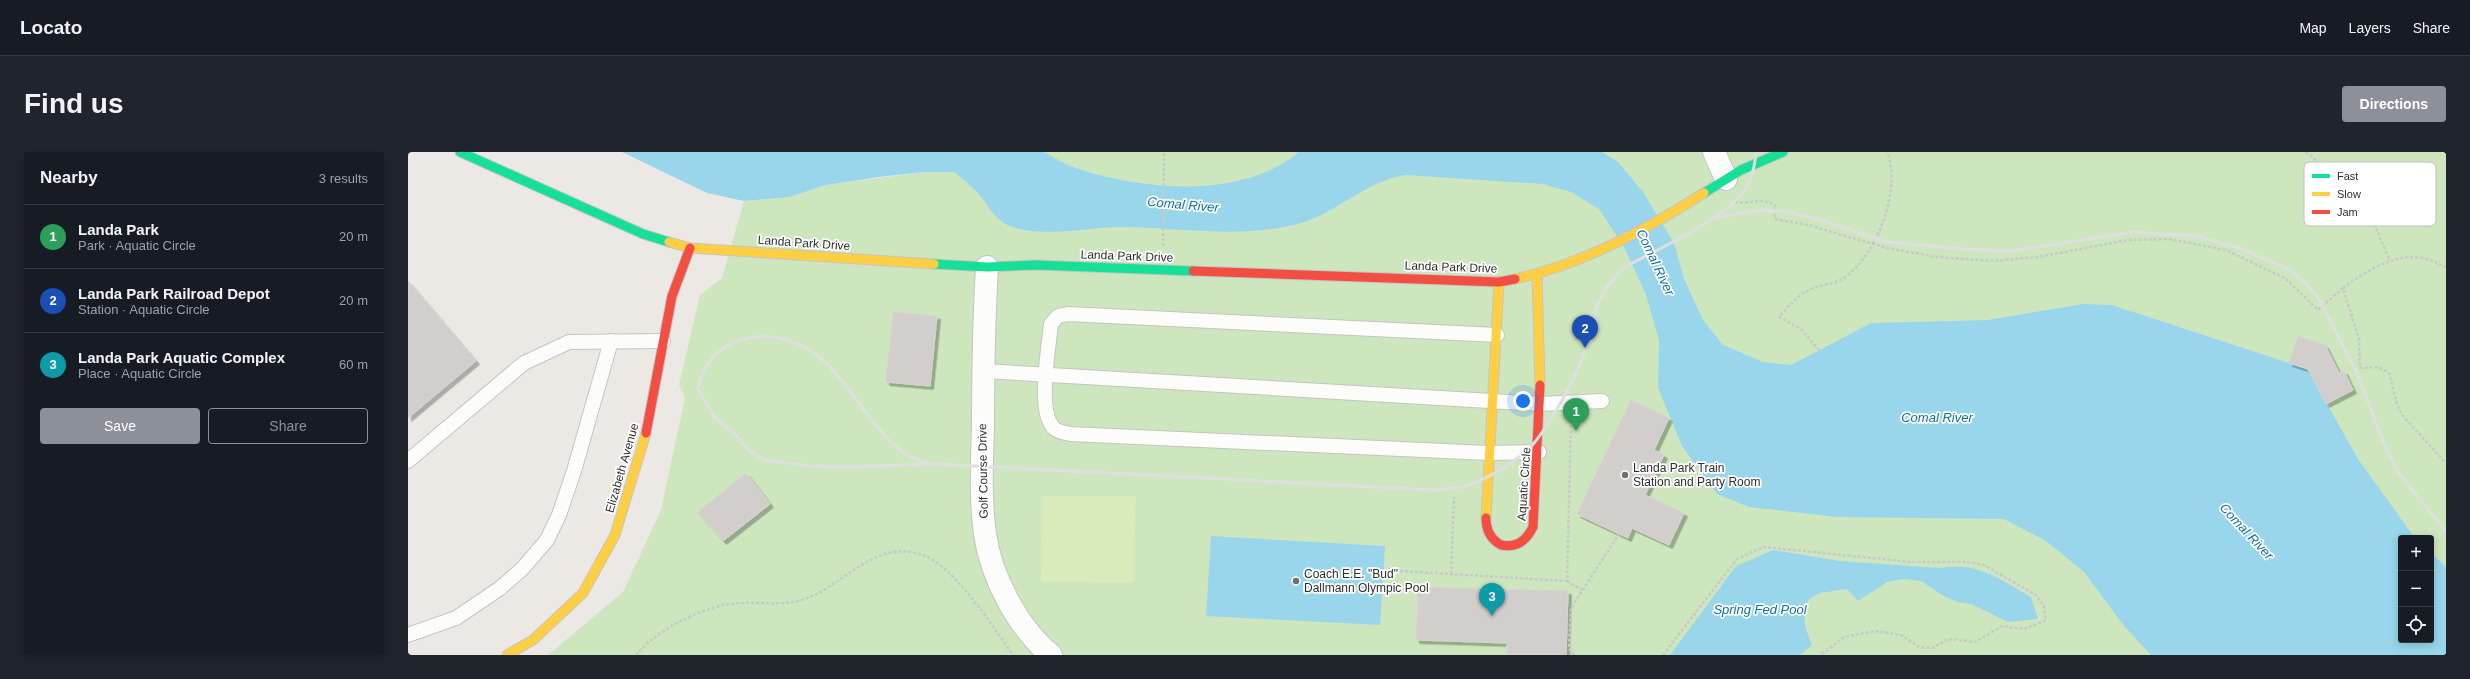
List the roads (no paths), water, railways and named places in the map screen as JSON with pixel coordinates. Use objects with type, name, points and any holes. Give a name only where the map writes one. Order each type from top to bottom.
[{"type":"street","name":"Landa Park Drive","points":[[460,152],[642,234],[690,248],[987,267],[1060,266],[1499,282],[1537,274],[1570,263],[1614,245],[1679,209],[1727,188],[1783,152]]},
{"type":"street","points":[[1714,152],[1727,188]]},
{"type":"street","name":"Elizabeth Avenue","points":[[507,655],[533,640],[584,593],[615,535],[644,443],[672,296],[690,248]]},
{"type":"street","name":"Golf Course Drive","points":[[987,267],[983,371],[982,467],[985,536],[993,564],[1005,592],[1021,620],[1041,647],[1051,655]]},
{"type":"street","name":"Aquatic Circle","points":[[1499,282],[1497,335],[1488,453],[1486,526],[1492,540],[1496,544],[1508,547],[1521,543],[1529,536],[1533,527],[1541,404],[1537,274]]},
{"type":"lane","points":[[1497,335],[1068,314],[1058,316],[1050,324],[1046,373],[1046,415],[1055,429],[1070,434],[1488,453],[1539,452]]},
{"type":"lane","points":[[408,460],[524,363],[569,342],[663,341]]},
{"type":"lane","points":[[408,635],[456,618],[499,589],[522,569],[547,540],[559,515],[574,471],[611,342]]},
{"type":"lane","points":[[983,371],[1046,373],[1541,404],[1602,401]]},
{"type":"water","name":"Comal River","points":[[622,152],[1043,152],[1070,166],[1126,181],[1157,185],[1188,186],[1219,184],[1248,178],[1275,168],[1299,152],[1602,152],[1618,162],[1643,192],[1674,243],[1684,279],[1703,320],[1723,345],[1763,362],[1791,365],[1871,323],[1988,320],[2083,304],[2112,305],[2304,368],[2309,372],[2358,459],[2413,535],[2398,535],[2398,643],[2434,643],[2434,556],[2446,567],[2446,655],[2151,655],[2124,626],[2084,572],[2046,541],[2004,519],[1837,517],[1749,507],[1717,494],[1682,446],[1658,388],[1659,340],[1646,295],[1624,247],[1599,209],[1571,192],[1543,184],[1405,175],[1378,183],[1327,212],[1301,223],[1256,231],[1233,232],[1118,227],[1049,232],[1022,230],[1004,223],[995,216],[977,192],[954,172],[924,172],[879,177],[826,185],[790,197],[744,201],[707,193]]},
{"type":"water","name":"Coach E.E. \"Bud\" Dallmann Olympic Pool","points":[[1211,536],[1385,546],[1380,625],[1206,616]]},
{"type":"water","name":"Spring Fed Pool","points":[[1773,550],[1840,561],[1940,568],[1953,566],[1977,569],[1998,578],[2031,597],[2038,619],[2008,622],[1971,604],[1957,602],[1942,595],[1921,581],[1903,579],[1887,582],[1858,601],[1847,589],[1820,593],[1809,599],[1805,611],[1805,622],[1807,633],[1812,645],[1800,655],[1670,655],[1736,566]]},
{"type":"railway","points":[[936,464],[842,467],[810,466],[764,460],[747,449],[736,435],[714,417],[698,389],[700,381],[709,362],[725,347],[742,339],[758,336],[769,336],[797,343],[816,354],[832,369],[890,441],[910,457],[921,461],[936,464],[1432,490],[1462,487],[1478,482],[1502,469],[1523,454],[1531,446],[1550,421],[1575,375],[1585,350],[1601,296],[1607,287],[1625,267],[1707,223],[1735,201],[1745,190],[1750,181],[1756,152]]},
{"type":"railway","points":[[1716,218],[1759,210],[1788,212],[1820,220],[1887,242],[1962,249],[2011,251],[2133,232],[2195,236],[2237,247],[2290,270],[2306,283],[2319,299],[2358,375],[2382,439],[2400,475],[2446,531]]},
{"type":"place","name":"Landa Park Railroad Depot","points":[[1585,348]]},
{"type":"place","name":"Landa Park","points":[[1576,431]]},
{"type":"place","name":"Landa Park Train Station and Party Room","points":[[1625,475]]},
{"type":"place","name":"Coach E.E. \"Bud\" Dallmann Olympic Pool","points":[[1296,581]]},
{"type":"place","name":"Landa Park Aquatic Complex","points":[[1492,616]]}]
